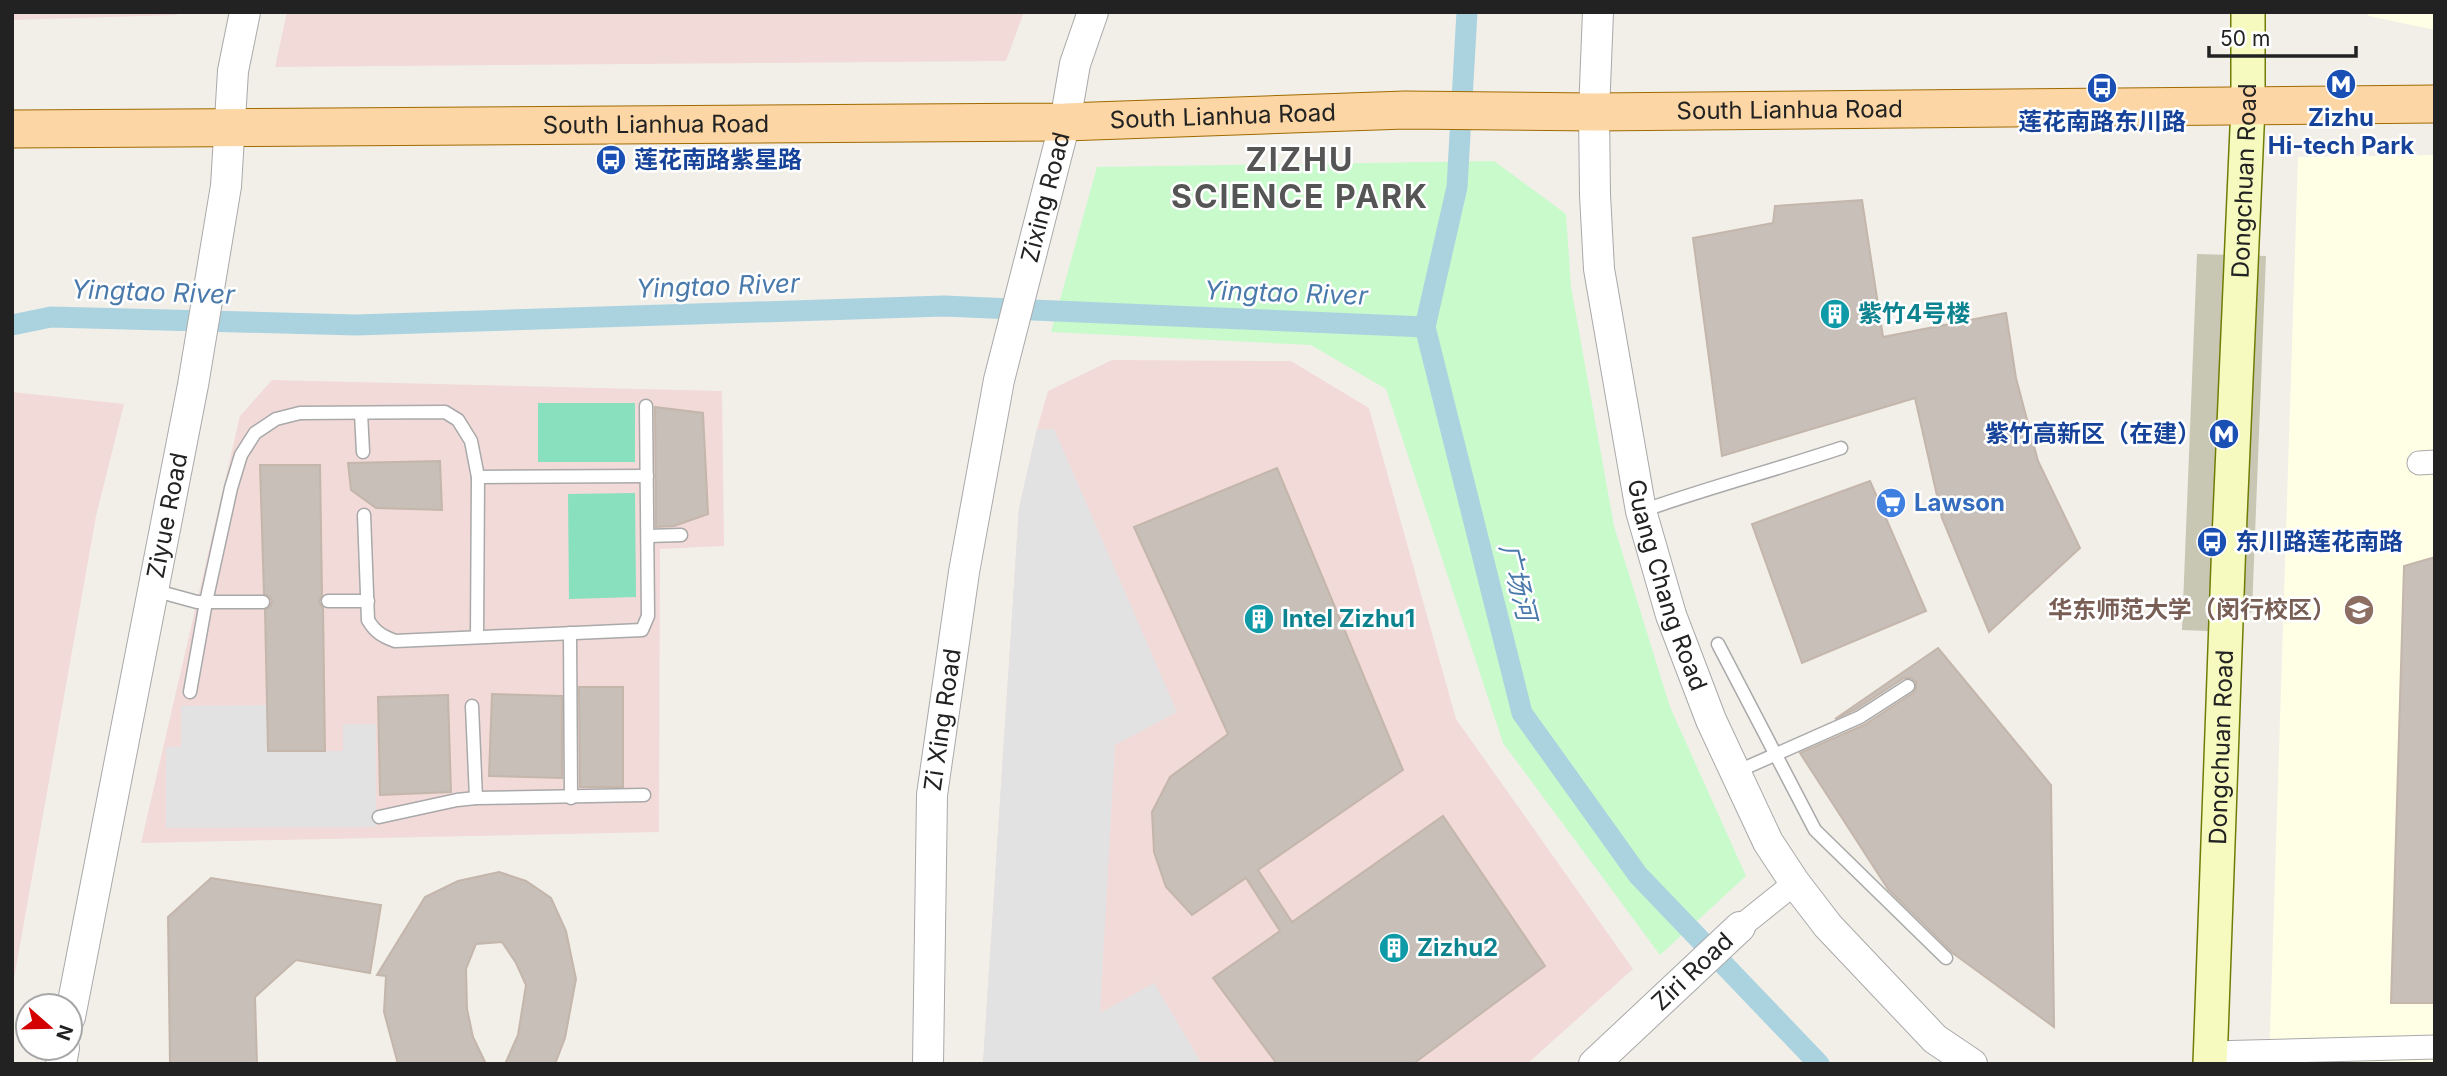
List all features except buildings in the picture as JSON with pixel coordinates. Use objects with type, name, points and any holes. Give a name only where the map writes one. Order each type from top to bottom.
[{"type":"main road","name":"Dongchuan Road","points":[[2211,1058],[2229,539],[2248,106],[2248,12]]},
{"type":"main road","name":"South Lianhua Road","points":[[12,129],[1065,122],[1405,110],[1594,112],[2435,104]]},
{"type":"street","name":"Ziyue Road","points":[[75,992],[193,386],[226,186],[233,71],[245,12]]},
{"type":"street","name":"Zixing Road","points":[[999,380],[1065,122],[1075,64],[1093,12]]},
{"type":"street","name":"Guang Chang Road","points":[[1598,12],[1594,112],[1595,195],[1600,269],[1641,511],[1671,615],[1711,720],[1768,842],[1828,926],[1935,1039],[1972,1064]]},
{"type":"street","name":"Zi Xing Road","points":[[928,1064],[932,795],[964,572],[999,380]]},
{"type":"street","name":"Ziri Road","points":[[1594,1064],[1740,927],[1796,883]]},
{"type":"street","points":[[2211,1058],[2435,1047]]},
{"type":"lane","points":[[364,515],[368,620],[373,629],[382,636],[396,641],[642,630],[648,616],[646,406]]},
{"type":"lane","points":[[190,692],[206,602],[241,455],[256,433],[276,419],[300,413],[445,412],[458,420],[471,441],[478,477],[477,637]]},
{"type":"lane","points":[[361,413],[363,452]]},
{"type":"lane","points":[[1641,511],[1709,487],[1841,448]]},
{"type":"lane","points":[[478,477],[647,476]]},
{"type":"lane","points":[[648,536],[681,535]]},
{"type":"lane","points":[[153,590],[197,602],[262,602]]},
{"type":"lane","points":[[328,601],[368,601]]},
{"type":"lane","points":[[570,633],[571,798]]},
{"type":"lane","points":[[1718,644],[1815,830],[1946,958]]},
{"type":"lane","points":[[1735,772],[1860,717],[1908,686]]},
{"type":"lane","points":[[472,706],[476,798]]},
{"type":"lane","points":[[379,817],[476,798],[643,796]]},
{"type":"shaded area","points":[[12,12],[177,12],[177,15],[12,20]]},
{"type":"shaded area","points":[[287,12],[1024,12],[1006,61],[275,67]]},
{"type":"shaded area","points":[[2365,12],[2435,12],[2435,30],[2369,16]]},
{"type":"shaded area","name":"华东师范大学（闵行校区）","points":[[2435,155],[2435,1064],[2269,1064],[2298,157]]},
{"type":"shaded area","name":"紫竹高新区（在建）","points":[[2197,254],[2266,256],[2252,611],[2233,632],[2182,630]]},
{"type":"shaded area","points":[[1112,360],[1291,361],[1369,408],[1456,719],[1633,969],[1527,1064],[983,1064],[1019,508],[1048,391]]},
{"type":"shaded area","points":[[272,380],[722,391],[724,546],[660,549],[659,832],[141,843],[240,416]]},
{"type":"shaded area","points":[[12,392],[124,404],[96,516],[12,990]]},
{"type":"shaded area","points":[[1037,429],[1054,429],[1177,712],[1115,745],[1100,1013],[1154,983],[1202,1064],[983,1064],[1019,508]]},
{"type":"shaded area","points":[[268,705],[269,751],[343,751],[343,724],[376,724],[376,827],[166,828],[166,747],[181,747],[181,706]]},
{"type":"green space","points":[[1494,161],[1566,214],[1571,287],[1614,526],[1670,707],[1746,876],[1660,955],[1503,743],[1386,389],[1311,345],[1051,332],[1097,167]]},
{"type":"green space","points":[[538,403],[635,403],[635,462],[538,462]]},
{"type":"green space","points":[[635,493],[636,597],[569,599],[568,494]]},
{"type":"waterway","name":"广场河","points":[[1467,12],[1457,187],[1425,327],[1522,713],[1638,875],[1819,1064]]},
{"type":"waterway","name":"Yingtao River","points":[[12,325],[51,317],[356,325],[944,306],[1425,327]]},
{"type":"place","name":"Zizhu Hi-tech Park","points":[[2341,84]]},
{"type":"place","name":"莲花南路东川路","points":[[2102,88]]},
{"type":"place","name":"莲花南路紫星路","points":[[611,160]]},
{"type":"place","name":"紫竹4号楼","points":[[1835,314]]},
{"type":"place","name":"紫竹高新区（在建）","points":[[2224,434]]},
{"type":"place","name":"Lawson","points":[[1891,503]]},
{"type":"place","name":"东川路莲花南路","points":[[2212,542]]},
{"type":"place","name":"华东师范大学（闵行校区）","points":[[2359,610]]},
{"type":"place","name":"Intel Zizhu1","points":[[1259,619]]},
{"type":"place","name":"Zizhu2","points":[[1394,948]]},
{"type":"district","name":"ZIZHU SCIENCE PARK","points":[[1300,178]]}]
